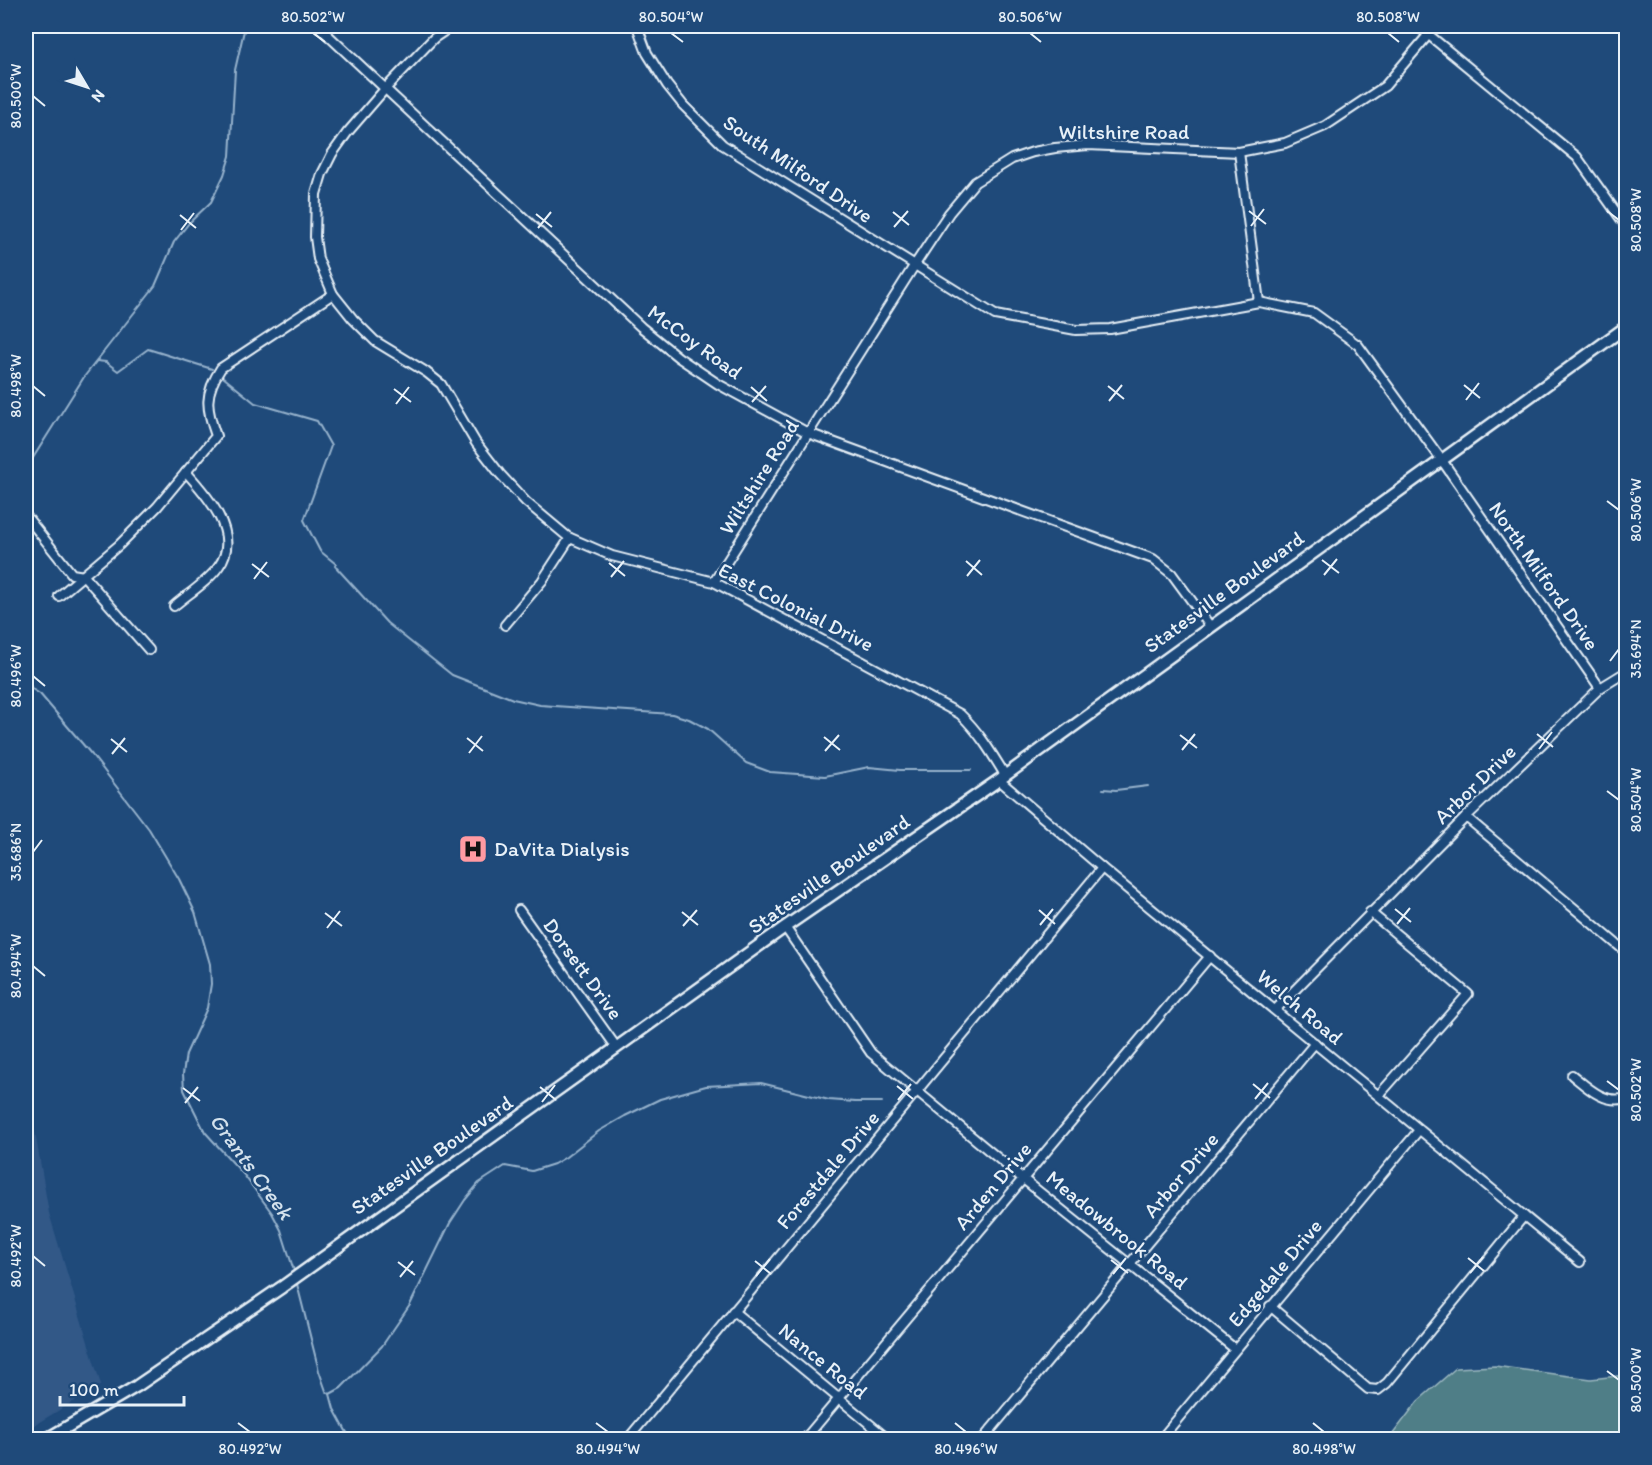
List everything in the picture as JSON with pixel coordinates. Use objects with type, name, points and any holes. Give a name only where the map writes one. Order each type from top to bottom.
[{"type":"main road","name":"Statesville Boulevard","points":[[45,1440],[136,1386],[282,1287],[785,927],[1002,777],[1626,327]]},
{"type":"street","name":"McCoy Road","points":[[318,26],[641,327],[678,357],[718,384],[808,433],[1153,559],[1172,574],[1210,626]]},
{"type":"street","name":"East Colonial Drive","points":[[452,26],[434,38],[385,89],[332,154],[322,174],[316,194],[315,237],[318,259],[333,294],[353,320],[375,341],[426,372],[441,384],[476,443],[500,474],[526,502],[570,538],[612,556],[714,582],[960,714],[984,741],[1002,777]]},
{"type":"street","name":"South Milford Drive","points":[[637,26],[647,53],[667,85],[683,105],[723,145],[995,315],[1076,330],[1110,329],[1259,302],[1314,313],[1358,345],[1441,459]]},
{"type":"street","points":[[1418,26],[1576,157],[1626,226]]},
{"type":"street","name":"Wiltshire Road","points":[[714,582],[914,266],[949,213],[975,182],[1012,159],[1032,152],[1055,148],[1088,145],[1239,152],[1285,143],[1324,126],[1385,86],[1429,34]]},
{"type":"street","points":[[1239,152],[1259,302]]},
{"type":"street","points":[[59,596],[84,576],[156,507],[216,436],[207,411],[213,381],[221,368],[333,294]]},
{"type":"street","name":"North Milford Drive","points":[[1441,459],[1600,688]]},
{"type":"street","points":[[174,606],[219,566],[226,542],[224,527],[203,492],[186,472]]},
{"type":"street","points":[[26,516],[72,574],[84,576],[149,650]]},
{"type":"street","points":[[505,625],[542,581],[570,538]]},
{"type":"street","points":[[1600,688],[1626,672]]},
{"type":"street","name":"Arbor Drive","points":[[1275,1010],[1370,912],[1600,688]]},
{"type":"street","name":"Welch Road","points":[[1002,777],[1102,868],[1580,1262]]},
{"type":"street","points":[[1466,817],[1626,952]]},
{"type":"street","name":"Forestdale Drive","points":[[627,1440],[1102,868]]},
{"type":"street","name":"Dorsett Drive","points":[[519,910],[617,1048]]},
{"type":"street","points":[[1370,912],[1468,994],[1378,1095]]},
{"type":"street","name":"Meadowbrook Road","points":[[785,927],[871,1053],[1235,1349]]},
{"type":"street","name":"Arden Drive","points":[[804,1440],[1210,956]]},
{"type":"street","name":"Arbor Drive","points":[[982,1440],[1316,1043]]},
{"type":"street","points":[[1572,1075],[1595,1094],[1609,1099],[1626,1098]]},
{"type":"street","name":"Edgedale Drive","points":[[1160,1440],[1419,1130]]},
{"type":"street","points":[[1270,1306],[1368,1389],[1377,1390],[1387,1383],[1524,1216]]},
{"type":"street","name":"Nance Road","points":[[733,1311],[889,1440]]},
{"type":"shaded area","points":[[26,1080],[49,1213],[101,1385],[26,1430]]},
{"type":"green space","points":[[1495,1366],[1591,1379],[1626,1375],[1626,1439],[1389,1439],[1418,1401],[1456,1368]]},
{"type":"waterway","points":[[26,469],[84,377],[155,286],[174,242],[189,223],[211,202],[230,156],[235,70],[245,26]]},
{"type":"waterway","points":[[97,361],[106,362],[118,371],[148,349],[212,369]]},
{"type":"waterway","points":[[223,377],[255,403],[317,421],[331,446],[304,520],[320,551],[336,564],[335,566],[387,623],[452,675],[513,699],[540,705],[672,714],[689,719],[708,729],[746,763],[770,772],[825,776],[869,767],[900,770],[971,770]]},
{"type":"waterway","name":"Grants Creek","points":[[26,677],[32,689],[40,694],[92,755],[149,829],[179,879],[195,912],[210,964],[211,984],[207,1008],[186,1054],[183,1074],[184,1090],[205,1132],[244,1175],[272,1213],[281,1230],[295,1274]]},
{"type":"waterway","name":"Grants Creek","points":[[26,691],[32,689]]},
{"type":"waterway","points":[[1103,789],[1116,790],[1148,786]]},
{"type":"waterway","points":[[330,1394],[341,1388],[382,1346],[410,1305],[450,1223],[465,1200],[479,1183],[505,1166],[532,1171],[554,1164],[599,1131],[625,1116],[660,1099],[706,1086],[761,1083],[829,1100],[882,1102]]},
{"type":"waterway","name":"Grants Creek","points":[[296,1280],[319,1371],[334,1409],[351,1440]]},
{"type":"place","name":"DaVita Dialysis","points":[[473,849]]}]
